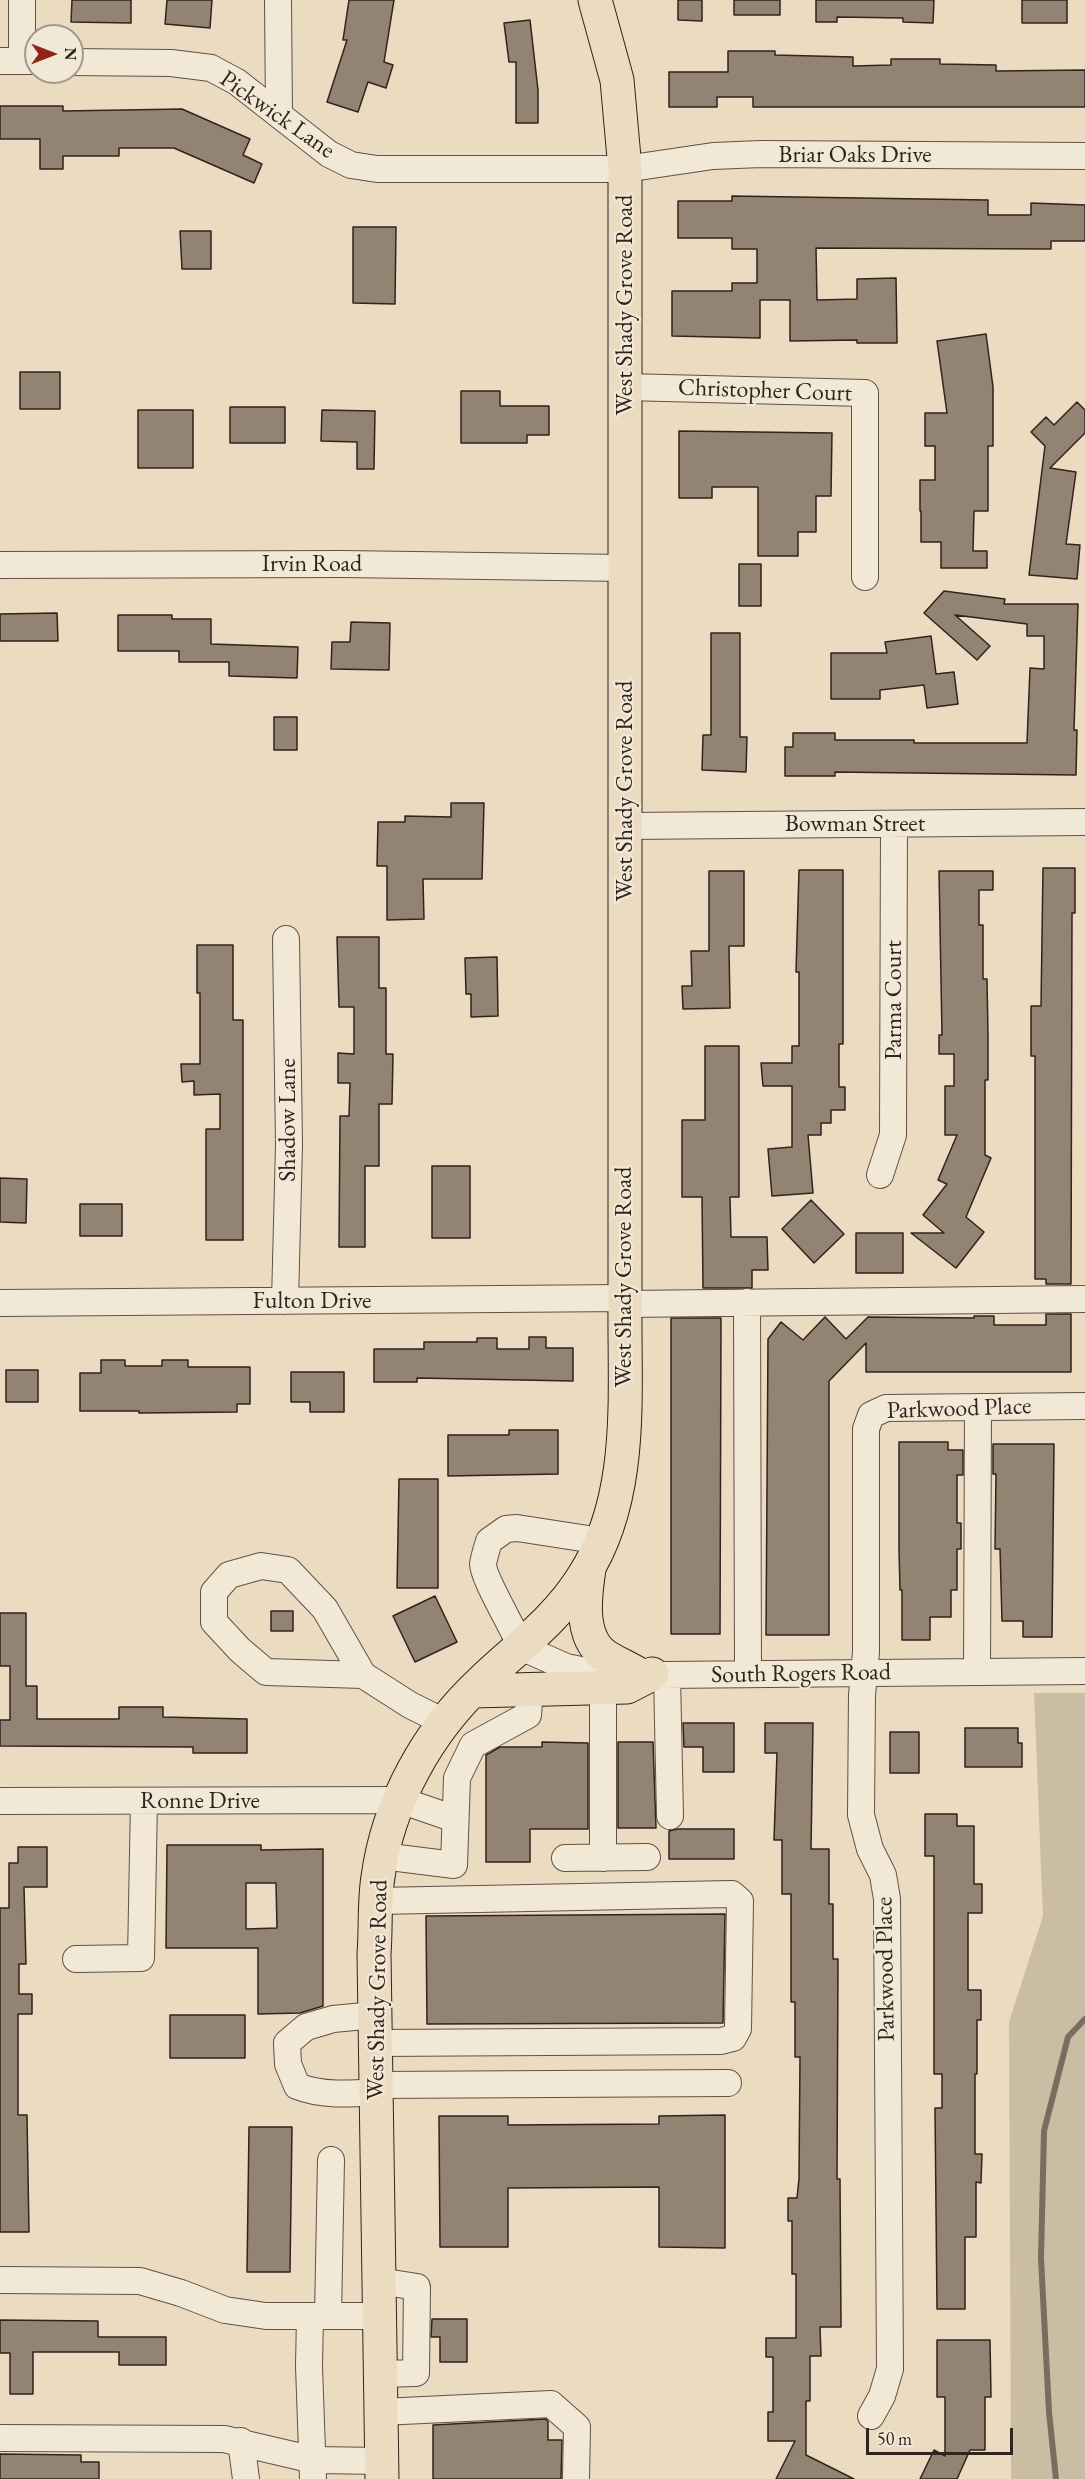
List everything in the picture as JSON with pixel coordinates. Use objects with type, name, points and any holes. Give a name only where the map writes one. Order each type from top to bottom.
[{"type":"main road","name":"West Shady Grove Road","points":[[381,2470],[375,2029],[377,1901],[386,1838],[418,1761],[436,1734],[473,1691],[552,1617],[584,1577],[595,1554],[621,1479],[625,1301],[625,169],[617,80],[595,0]]},
{"type":"main road","points":[[595,1554],[584,1599],[591,1638],[602,1654],[652,1674]]},
{"type":"main road","points":[[473,1691],[627,1687],[652,1674]]},
{"type":"street","points":[[20,61],[22,0]]},
{"type":"street","points":[[278,0],[279,115]]},
{"type":"street","name":"Pickwick Lane","points":[[84,62],[171,63],[211,69],[237,82],[329,154],[351,165],[377,169],[625,169]]},
{"type":"street","name":"Briar Oaks Drive","points":[[625,169],[713,156],[761,154],[1085,156]]},
{"type":"street","name":"Christopher Court","points":[[625,387],[866,393],[866,577]]},
{"type":"street","name":"Irvin Road","points":[[0,565],[343,564],[625,568]]},
{"type":"street","name":"Bowman Street","points":[[625,826],[1085,822]]},
{"type":"street","name":"Parma Court","points":[[880,1175],[893,1135],[894,824]]},
{"type":"street","name":"Shadow Lane","points":[[285,1301],[289,1145],[286,939]]},
{"type":"street","name":"Fulton Drive","points":[[0,1303],[1085,1299]]},
{"type":"street","points":[[747,1302],[748,1674]]},
{"type":"street","name":"Parkwood Place","points":[[871,2416],[882,2396],[890,2369],[887,1911],[882,1875],[870,1849],[861,1815],[866,1652],[866,1439],[868,1421],[878,1410],[886,1407],[1085,1406]]},
{"type":"street","points":[[977,1672],[978,1407]]},
{"type":"street","points":[[521,1647],[483,1565],[489,1541],[506,1529],[518,1527],[595,1554]]},
{"type":"street","points":[[363,1675],[266,1672],[240,1650],[214,1622],[214,1593],[229,1575],[261,1566],[288,1570],[325,1609],[363,1675],[410,1705],[464,1763]]},
{"type":"street","name":"South Rogers Road","points":[[521,1647],[566,1667],[586,1671],[652,1674],[1085,1671]]},
{"type":"street","points":[[652,1674],[670,1816]]},
{"type":"street","points":[[603,1688],[603,1858]]},
{"type":"street","points":[[382,1856],[454,1865],[457,1778],[473,1745],[528,1715],[530,1690]]},
{"type":"street","name":"Ronne Drive","points":[[0,1801],[400,1800],[455,1819]]},
{"type":"street","points":[[76,1959],[141,1958],[144,1801]]},
{"type":"street","points":[[565,1858],[647,1857]]},
{"type":"street","points":[[377,1901],[732,1894],[740,1901],[738,2029],[733,2038],[721,2041],[375,2029],[333,2019],[306,2027],[287,2043],[288,2064],[297,2086],[311,2092],[340,2094],[376,2089],[728,2083]]},
{"type":"street","points":[[314,2469],[309,2366],[319,2316],[331,2160]]},
{"type":"street","points":[[0,2280],[140,2281],[181,2293],[225,2310],[266,2316],[379,2316]]},
{"type":"street","points":[[379,2281],[417,2287],[416,2373],[380,2374]]},
{"type":"street","points":[[381,2412],[551,2404],[577,2427],[576,2479]]},
{"type":"street","points":[[0,2438],[225,2439],[241,2441],[314,2469],[381,2470]]},
{"type":"street","points":[[241,2441],[246,2479]]},
{"type":"shaded area","points":[[1034,1693],[1085,1693],[1085,2479],[1011,2479],[1009,2022],[1043,1916]]},
{"type":"building","points":[[72,0],[131,0],[131,23],[71,22]]},
{"type":"building","points":[[167,0],[212,0],[210,28],[165,24]]},
{"type":"building","points":[[349,0],[394,0],[384,62],[393,65],[386,88],[368,82],[358,112],[327,102],[347,40],[343,40]]},
{"type":"building","points":[[678,0],[702,0],[702,21],[678,20]]},
{"type":"building","points":[[734,0],[780,0],[780,15],[734,15]]},
{"type":"building","points":[[816,0],[934,0],[933,23],[903,22],[903,18],[837,17],[837,22],[816,22]]},
{"type":"building","points":[[1022,0],[1067,0],[1067,23],[1022,23]]},
{"type":"building","points":[[530,20],[538,90],[538,123],[516,123],[516,62],[509,62],[504,23]]},
{"type":"building","points":[[728,51],[775,51],[775,55],[853,57],[853,66],[891,65],[891,59],[940,59],[940,64],[996,65],[996,71],[1085,70],[1085,107],[753,107],[753,97],[717,97],[717,107],[669,107],[669,72],[728,72]]},
{"type":"building","points":[[0,106],[63,106],[63,111],[182,109],[250,139],[243,155],[262,164],[254,183],[174,148],[119,148],[119,156],[63,156],[63,169],[40,169],[40,139],[0,139]]},
{"type":"building","points":[[732,196],[988,200],[988,215],[1031,215],[1031,203],[1085,205],[1085,241],[1051,241],[1051,249],[816,248],[817,300],[857,299],[857,279],[896,278],[897,343],[857,343],[857,340],[790,341],[790,300],[760,300],[760,338],[672,336],[672,291],[732,291],[732,283],[757,283],[757,249],[732,249],[732,238],[678,238],[678,201],[732,201]]},
{"type":"building","points":[[353,227],[396,227],[395,304],[353,303]]},
{"type":"building","points":[[180,231],[211,231],[211,269],[182,269]]},
{"type":"building","points":[[986,334],[993,387],[993,446],[988,446],[988,511],[974,511],[973,551],[987,551],[987,568],[941,568],[941,542],[921,542],[920,511],[920,480],[935,480],[935,446],[925,446],[925,413],[947,413],[937,341]]},
{"type":"building","points":[[20,372],[60,372],[60,409],[20,409]]},
{"type":"building","points":[[461,391],[500,391],[500,406],[549,406],[549,435],[527,435],[527,443],[461,443]]},
{"type":"building","points":[[1077,402],[1085,410],[1085,433],[1050,468],[1076,472],[1066,544],[1080,545],[1077,579],[1029,575],[1045,446],[1031,432],[1046,417],[1054,425]]},
{"type":"building","points":[[230,407],[285,407],[285,443],[230,443]]},
{"type":"building","points":[[138,410],[193,410],[193,468],[138,468]]},
{"type":"building","points":[[322,410],[375,411],[374,469],[357,469],[357,442],[321,441]]},
{"type":"building","points":[[679,431],[832,433],[831,496],[816,496],[816,532],[798,532],[798,556],[758,556],[758,487],[712,487],[712,498],[679,498]]},
{"type":"building","points":[[739,564],[761,564],[761,606],[739,606]]},
{"type":"building","points":[[944,591],[1005,599],[1004,604],[1078,604],[1074,730],[1077,730],[1076,775],[835,772],[835,776],[785,776],[785,747],[793,747],[793,733],[835,733],[835,740],[1027,743],[1030,668],[1044,669],[1044,636],[1027,636],[1027,624],[955,615],[990,646],[977,660],[924,613]]},
{"type":"building","points":[[57,613],[58,641],[0,641],[0,614]]},
{"type":"building","points":[[118,615],[172,615],[172,619],[211,619],[211,644],[298,647],[297,678],[229,676],[229,662],[179,662],[179,651],[118,651]]},
{"type":"building","points":[[351,622],[390,623],[389,670],[331,669],[332,642],[350,642]]},
{"type":"building","points":[[711,633],[740,633],[740,737],[747,737],[746,772],[702,770],[703,735],[711,735]]},
{"type":"building","points":[[931,636],[936,674],[954,672],[958,704],[927,708],[924,685],[880,690],[880,699],[831,699],[831,653],[887,653],[885,642]]},
{"type":"building","points":[[274,717],[297,717],[297,750],[274,750]]},
{"type":"building","points":[[451,803],[484,803],[482,879],[423,879],[424,919],[387,920],[387,866],[377,866],[378,822],[405,822],[405,816],[451,817]]},
{"type":"building","points":[[1043,868],[1075,868],[1075,913],[1072,913],[1071,1284],[1046,1284],[1046,1279],[1035,1279],[1035,1056],[1031,1056],[1031,1006],[1041,1006]]},
{"type":"building","points":[[799,870],[843,870],[843,1044],[839,1044],[839,1087],[845,1087],[845,1110],[831,1110],[831,1123],[821,1123],[821,1135],[808,1135],[813,1193],[772,1196],[768,1149],[792,1147],[792,1086],[763,1086],[761,1063],[792,1063],[792,1046],[799,1046],[799,972],[796,972]]},
{"type":"building","points":[[709,871],[744,871],[744,946],[729,946],[730,1008],[683,1009],[682,986],[692,986],[691,951],[709,951]]},
{"type":"building","points":[[939,871],[993,871],[993,890],[979,890],[979,925],[983,925],[983,979],[987,979],[988,1080],[985,1080],[985,1155],[991,1158],[966,1217],[984,1232],[956,1268],[911,1233],[944,1233],[923,1215],[947,1184],[938,1180],[957,1135],[945,1135],[945,1086],[954,1086],[954,1054],[939,1054],[939,1035],[942,1035]]},
{"type":"building","points":[[337,937],[379,937],[379,988],[386,988],[386,1054],[393,1054],[392,1104],[379,1104],[379,1166],[365,1166],[365,1247],[339,1247],[340,1116],[349,1116],[350,1083],[338,1083],[338,1053],[354,1054],[354,1007],[339,1007]]},
{"type":"building","points":[[197,945],[233,945],[233,1020],[243,1020],[243,1240],[206,1240],[206,1129],[220,1129],[220,1094],[194,1095],[194,1081],[182,1082],[181,1064],[200,1064]]},
{"type":"building","points":[[497,957],[498,1016],[471,1017],[471,994],[466,994],[465,958]]},
{"type":"building","points":[[705,1046],[739,1046],[739,1197],[730,1197],[731,1237],[767,1237],[768,1270],[752,1270],[752,1288],[703,1288],[702,1197],[682,1197],[682,1120],[705,1120]]},
{"type":"building","points":[[432,1166],[470,1166],[470,1238],[432,1238]]},
{"type":"building","points":[[0,1178],[27,1179],[26,1223],[0,1222]]},
{"type":"building","points":[[811,1200],[844,1234],[814,1263],[782,1229]]},
{"type":"building","points":[[80,1204],[122,1204],[122,1236],[80,1236]]},
{"type":"building","points":[[856,1233],[903,1233],[903,1273],[856,1273]]},
{"type":"building","points":[[1046,1314],[1071,1314],[1071,1372],[866,1372],[866,1343],[829,1381],[829,1635],[766,1635],[768,1339],[781,1322],[803,1340],[825,1317],[846,1339],[868,1317],[974,1318],[974,1316],[994,1316],[994,1325],[1046,1325]]},
{"type":"building","points":[[671,1318],[721,1318],[720,1634],[671,1634]]},
{"type":"building","points":[[529,1337],[546,1337],[546,1348],[573,1348],[573,1381],[417,1378],[417,1382],[374,1382],[374,1349],[424,1349],[424,1342],[477,1342],[477,1338],[497,1338],[497,1349],[529,1349]]},
{"type":"building","points":[[101,1360],[125,1360],[125,1366],[162,1366],[162,1360],[188,1360],[188,1367],[250,1367],[250,1404],[237,1404],[237,1412],[80,1411],[80,1373],[101,1373]]},
{"type":"building","points":[[6,1370],[38,1370],[38,1402],[6,1402]]},
{"type":"building","points":[[291,1372],[344,1372],[344,1412],[310,1412],[310,1402],[291,1402]]},
{"type":"building","points":[[509,1430],[558,1430],[558,1474],[448,1476],[448,1435],[509,1435]]},
{"type":"building","points":[[899,1442],[948,1442],[948,1450],[963,1450],[963,1475],[957,1475],[957,1523],[961,1523],[961,1549],[957,1549],[957,1590],[951,1590],[951,1617],[930,1617],[930,1640],[902,1640]]},
{"type":"building","points":[[993,1444],[1054,1444],[1052,1637],[1023,1637],[1023,1621],[1002,1621],[1000,1549],[995,1549],[996,1474],[993,1474]]},
{"type":"building","points":[[399,1479],[438,1479],[438,1588],[397,1588]]},
{"type":"building","points":[[435,1596],[457,1642],[415,1662],[393,1616]]},
{"type":"building","points":[[271,1611],[293,1611],[293,1631],[271,1631]]},
{"type":"building","points":[[0,1613],[26,1613],[26,1686],[37,1686],[37,1719],[119,1719],[119,1707],[163,1707],[163,1717],[247,1719],[247,1753],[193,1753],[193,1747],[0,1746],[0,1720],[10,1720],[10,1666],[0,1666]]},
{"type":"building","points":[[683,1723],[734,1723],[734,1772],[703,1772],[703,1747],[684,1747]]},
{"type":"building","points":[[765,1723],[813,1723],[811,1849],[829,1849],[829,1904],[833,1904],[833,1959],[838,1959],[837,2179],[840,2179],[841,2327],[820,2327],[821,2356],[810,2356],[810,2401],[806,2401],[806,2455],[854,2479],[776,2479],[795,2441],[768,2441],[768,2412],[773,2412],[773,2357],[766,2357],[766,2338],[796,2338],[796,2274],[792,2274],[792,2221],[788,2221],[788,2198],[797,2198],[799,2179],[800,2057],[795,2057],[795,2002],[791,2002],[791,1894],[782,1894],[782,1840],[774,1840],[777,1753],[765,1753]]},
{"type":"building","points":[[965,1728],[1018,1728],[1018,1743],[1022,1743],[1022,1767],[965,1767]]},
{"type":"building","points":[[890,1732],[919,1732],[919,1773],[890,1773]]},
{"type":"building","points":[[542,1742],[588,1743],[588,1829],[530,1829],[530,1862],[486,1862],[486,1755],[500,1747],[542,1747]]},
{"type":"building","points":[[618,1742],[653,1742],[656,1828],[618,1828]]},
{"type":"building","points":[[925,1814],[957,1814],[957,1826],[974,1826],[974,1884],[982,1884],[982,1913],[968,1913],[968,1990],[981,1990],[981,2020],[977,2020],[977,2074],[975,2074],[975,2154],[982,2154],[981,2183],[976,2182],[976,2237],[965,2237],[965,2309],[937,2309],[935,2108],[942,2108],[942,2074],[934,2074],[934,1856],[925,1856]]},
{"type":"building","points":[[734,1829],[734,1859],[669,1859],[669,1831]]},
{"type":"building","points":[[167,1845],[261,1845],[261,1850],[323,1849],[323,2006],[300,2013],[258,2014],[258,1948],[166,1948]],"holes":[[[246,1883],[276,1883],[277,1928],[246,1929]]]},
{"type":"building","points":[[18,1847],[47,1847],[47,1887],[24,1887],[26,1964],[19,1964],[19,1994],[32,1994],[32,2014],[18,2014],[18,2115],[27,2115],[29,2232],[0,2232],[0,1908],[9,1908],[9,1863],[18,1863]]},
{"type":"building","points":[[725,1914],[723,2023],[427,2024],[426,1916]]},
{"type":"building","points":[[170,2015],[245,2015],[245,2058],[170,2058]]},
{"type":"building","points":[[725,2115],[725,2248],[659,2247],[659,2187],[508,2188],[508,2247],[440,2247],[439,2116],[508,2116],[508,2125],[659,2124],[659,2116]]},
{"type":"building","points":[[249,2127],[292,2127],[290,2272],[247,2272]]},
{"type":"building","points":[[432,2319],[467,2319],[467,2362],[440,2362],[440,2337],[431,2337]]},
{"type":"building","points":[[0,2320],[98,2321],[98,2337],[166,2337],[166,2365],[119,2365],[119,2352],[33,2352],[33,2394],[10,2394],[10,2353],[0,2353]]},
{"type":"building","points":[[937,2340],[990,2340],[991,2397],[985,2397],[985,2450],[970,2450],[957,2479],[920,2479],[934,2450],[945,2456],[945,2397],[937,2397]]},
{"type":"building","points":[[546,2419],[548,2440],[562,2440],[561,2479],[433,2479],[433,2425]]},
{"type":"building","points":[[0,2454],[81,2455],[81,2462],[99,2462],[99,2479],[0,2479]]},
{"type":"waterway","points":[[1056,2479],[1049,2412],[1041,2258],[1044,2131],[1068,2037],[1085,2019]]}]
